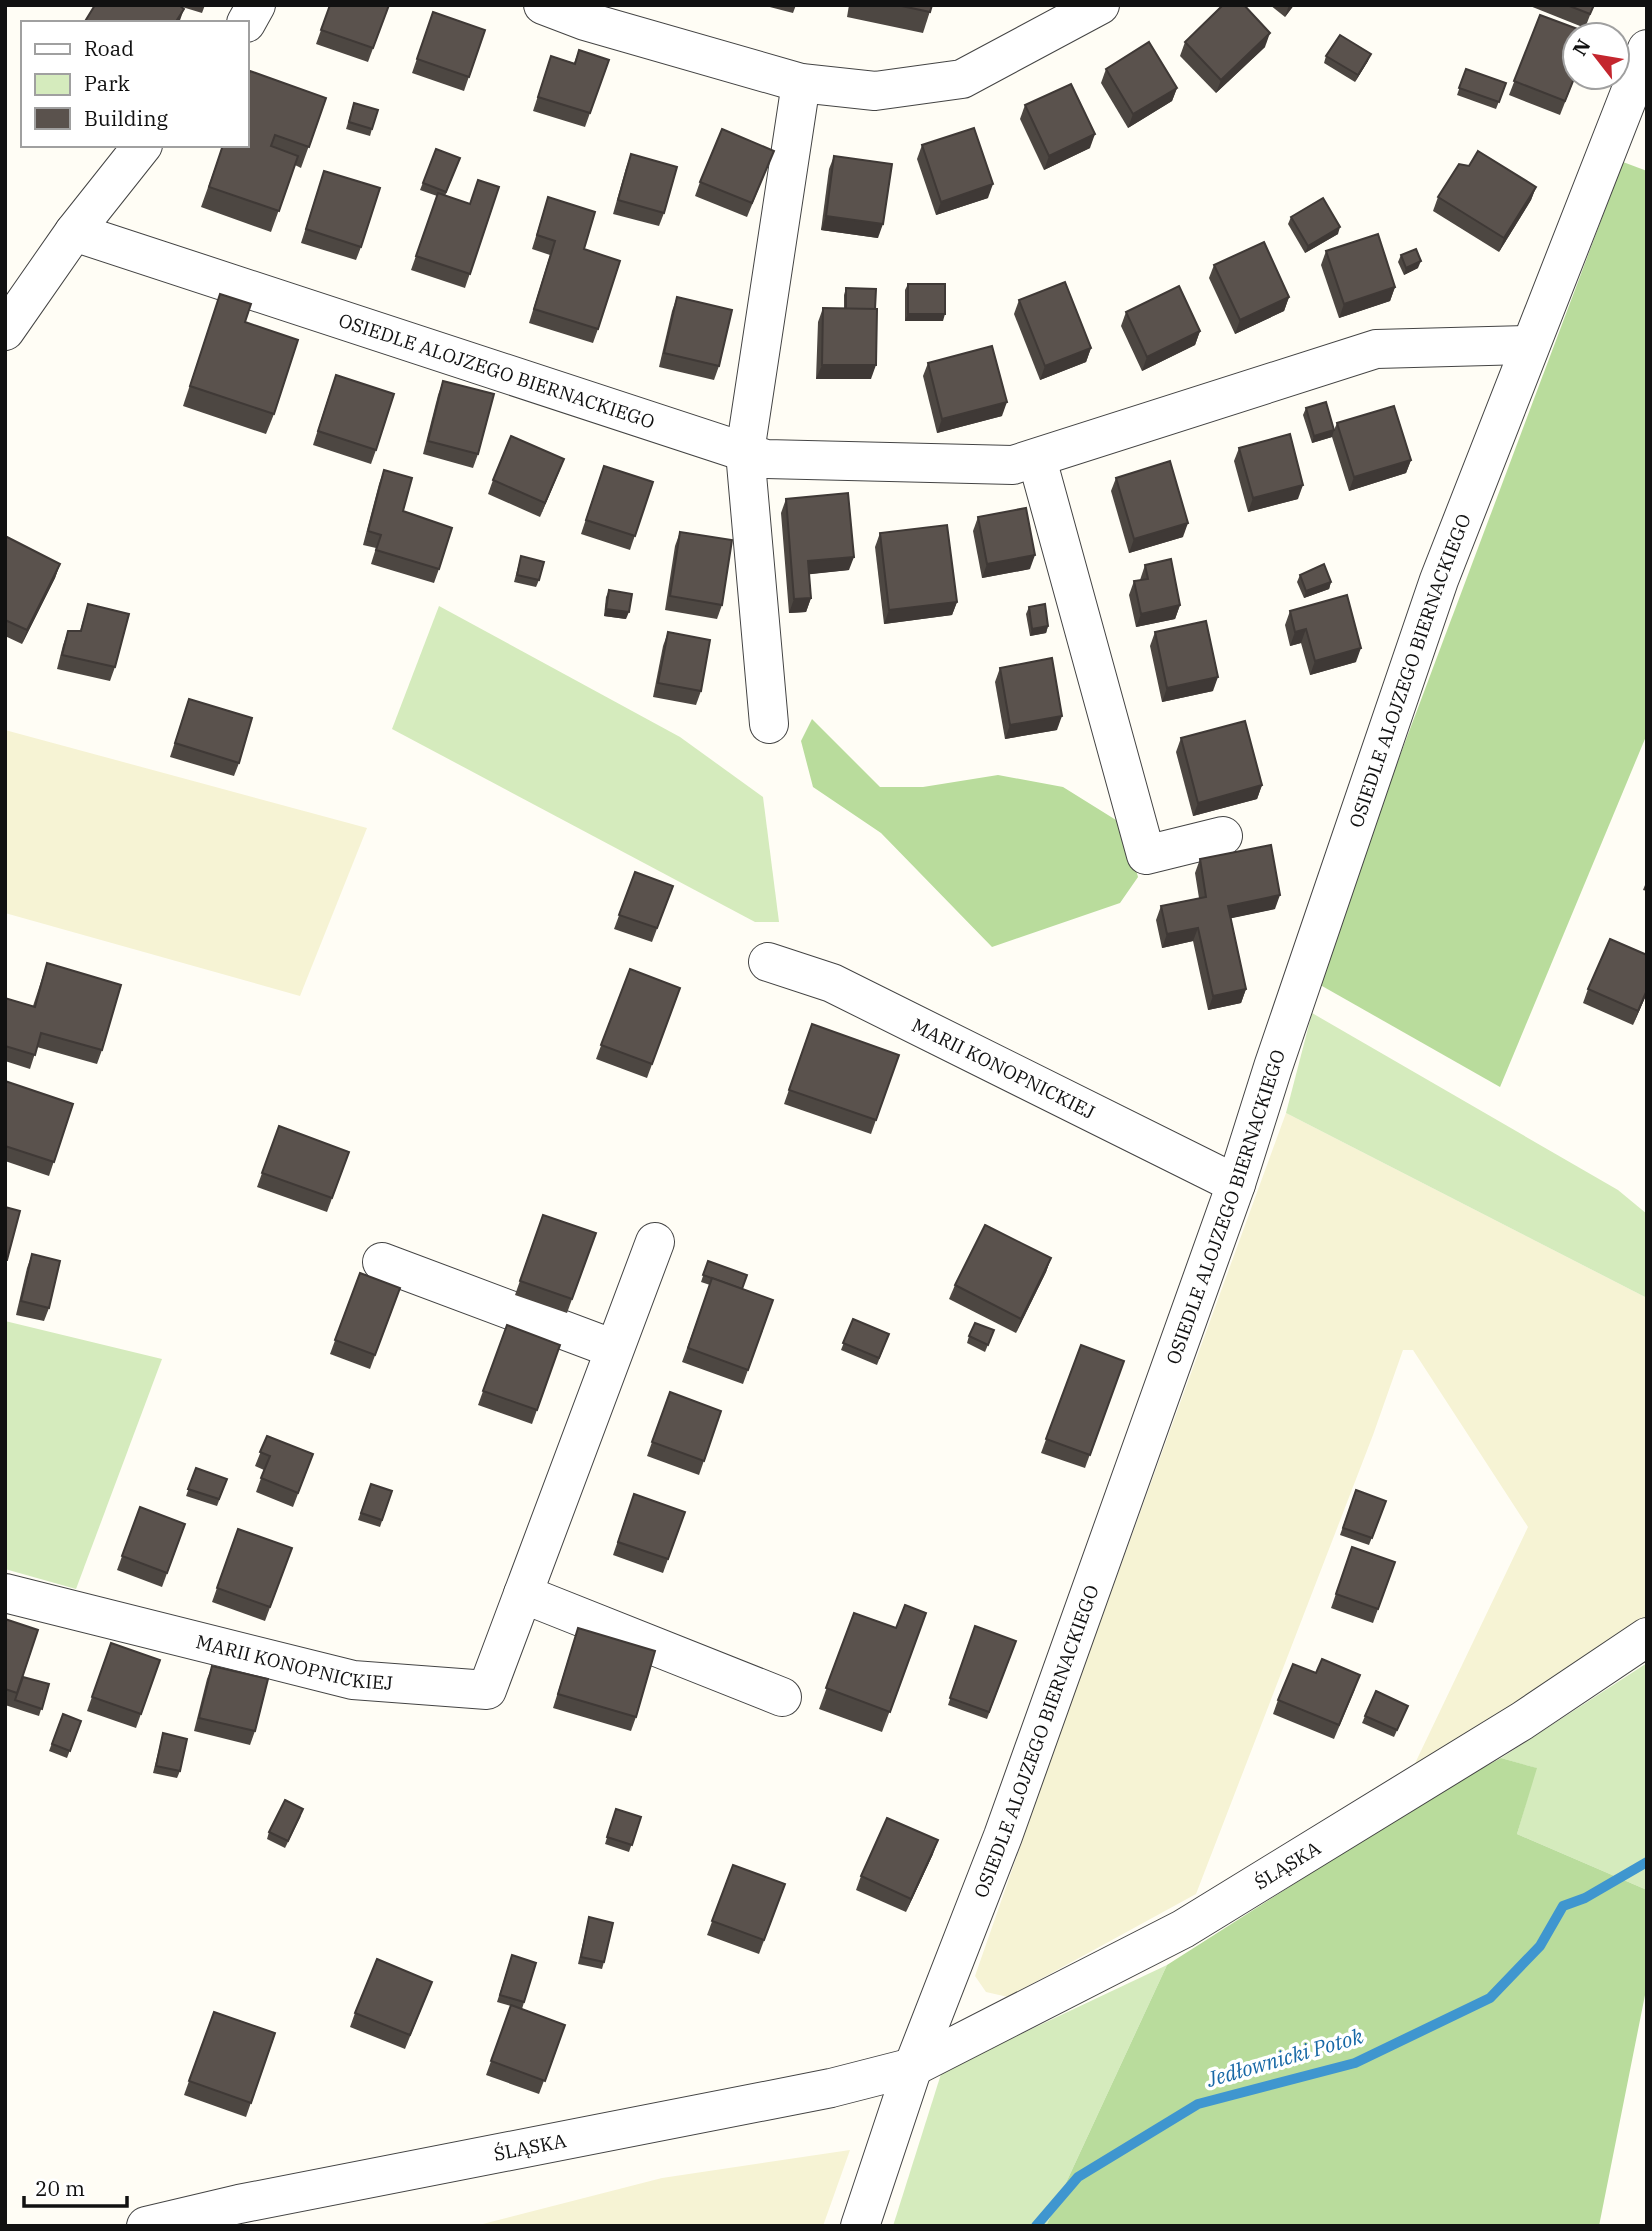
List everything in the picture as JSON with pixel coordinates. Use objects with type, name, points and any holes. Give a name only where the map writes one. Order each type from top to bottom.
[{"type":"street","points":[[247,21],[256,5]]},
{"type":"street","points":[[543,5],[585,21],[801,83],[875,91],[962,79],[1100,5]]},
{"type":"street","name":"OSIEDLE ALOJZEGO BIERNACKIEGO","points":[[913,2067],[1003,1836],[1236,1184],[1438,580],[1647,49]]},
{"type":"street","points":[[769,724],[745,452],[801,83]]},
{"type":"street","points":[[5,331],[74,232],[141,147]]},
{"type":"street","name":"OSIEDLE ALOJZEGO BIERNACKIEGO","points":[[74,232],[766,459],[1013,465],[1376,349],[1530,345]]},
{"type":"street","points":[[1037,459],[1146,855],[1223,835]]},
{"type":"street","name":"MARII KONOPNICKIEJ","points":[[768,962],[832,983],[1236,1184]]},
{"type":"street","name":"MARII KONOPNICKIEJ","points":[[5,1593],[353,1680],[487,1690],[655,1242]]},
{"type":"street","points":[[382,1262],[614,1349]]},
{"type":"street","points":[[523,1594],[782,1696]]},
{"type":"street","name":"ŚLĄSKA","points":[[146,2226],[239,2204],[831,2088],[913,2067],[1183,1930],[1522,1721],[1647,1637]]},
{"type":"street","points":[[860,2226],[913,2067]]},
{"type":"shaded area","points":[[5,730],[367,828],[300,996],[5,913]]},
{"type":"shaded area","points":[[1286,1113],[1647,1298],[1647,1617],[1408,1778],[1528,1527],[1413,1350],[1403,1350],[1373,1435],[1196,1894],[1008,1997],[986,1992],[975,1976],[1064,1721]]},
{"type":"shaded area","points":[[850,2150],[823,2226],[475,2226],[662,2178]]},
{"type":"green space","points":[[1623,162],[1647,171],[1647,734],[1500,1087],[1315,982]]},
{"type":"green space","points":[[439,606],[680,737],[763,797],[779,922],[755,922],[392,729]]},
{"type":"green space","points":[[812,719],[880,787],[923,787],[998,775],[1063,787],[1124,825],[1138,877],[1120,903],[992,947],[881,833],[813,787],[801,741]]},
{"type":"green space","points":[[1312,1013],[1618,1190],[1647,1214],[1647,1298],[1286,1113]]},
{"type":"green space","points":[[5,1321],[162,1359],[76,1589],[5,1569]]},
{"type":"green space","points":[[1647,1663],[1647,1890],[1517,1834],[1536,1768],[1501,1758]]},
{"type":"green space","points":[[1501,1758],[1537,1768],[1517,1834],[1647,1890],[1647,1985],[1599,2226],[1046,2226],[1167,1965],[1441,1790]]},
{"type":"green space","points":[[1167,1965],[1046,2226],[893,2226],[941,2074]]},
{"type":"building","points":[[95,5],[179,5],[184,9],[176,21],[85,21]]},
{"type":"building","points":[[330,5],[389,5],[373,48],[321,30]]},
{"type":"building","points":[[897,5],[932,5],[930,12]]},
{"type":"building","points":[[1223,5],[1244,5],[1270,33],[1221,80],[1185,42]]},
{"type":"building","points":[[1567,5],[1594,5],[1590,14]]},
{"type":"building","points":[[433,12],[485,30],[469,77],[417,59]]},
{"type":"building","points":[[1540,15],[1561,23],[1561,91],[1569,91],[1565,101],[1514,81]]},
{"type":"building","points":[[1340,35],[1371,54],[1358,75],[1326,56]]},
{"type":"building","points":[[1149,42],[1177,88],[1133,114],[1106,69]]},
{"type":"building","points":[[579,50],[609,60],[590,113],[538,97],[551,56],[575,64]]},
{"type":"building","points":[[1466,69],[1506,83],[1499,102],[1459,88]]},
{"type":"building","points":[[250,71],[326,98],[309,147],[275,135],[271,146],[298,156],[279,211],[209,187],[222,147],[248,147]]},
{"type":"building","points":[[1071,84],[1095,134],[1049,156],[1025,105]]},
{"type":"building","points":[[354,103],[378,110],[372,129],[349,122]]},
{"type":"building","points":[[974,128],[993,184],[941,202],[922,145]]},
{"type":"building","points":[[722,129],[774,151],[752,203],[700,182]]},
{"type":"building","points":[[436,149],[460,158],[446,192],[423,183]]},
{"type":"building","points":[[1478,151],[1536,187],[1504,238],[1438,197],[1459,164],[1469,166]]},
{"type":"building","points":[[631,154],[677,167],[664,213],[618,200]]},
{"type":"building","points":[[834,156],[892,164],[883,224],[826,216]]},
{"type":"building","points":[[324,171],[380,188],[361,247],[306,229]]},
{"type":"building","points":[[478,180],[499,187],[470,274],[416,256],[438,193],[470,204]]},
{"type":"building","points":[[548,197],[595,212],[584,249],[620,261],[598,329],[534,309],[555,241],[537,235]]},
{"type":"building","points":[[1323,198],[1340,227],[1308,246],[1291,217]]},
{"type":"building","points":[[1378,234],[1395,287],[1344,304],[1326,251]]},
{"type":"building","points":[[1264,242],[1289,297],[1240,320],[1214,265]]},
{"type":"building","points":[[1416,249],[1421,261],[1406,268],[1401,255]]},
{"type":"building","points":[[1065,282],[1091,348],[1045,366],[1019,300]]},
{"type":"building","points":[[908,284],[945,284],[945,314],[908,314]]},
{"type":"building","points":[[1179,286],[1200,331],[1147,357],[1126,312]]},
{"type":"building","points":[[846,288],[876,289],[875,309],[846,309]]},
{"type":"building","points":[[220,294],[251,304],[245,322],[298,340],[274,414],[190,386]]},
{"type":"building","points":[[677,297],[732,310],[719,366],[664,353]]},
{"type":"building","points":[[823,308],[877,309],[876,365],[822,365]]},
{"type":"building","points":[[992,346],[1007,402],[942,419],[928,363]]},
{"type":"building","points":[[336,375],[394,394],[376,450],[318,431]]},
{"type":"building","points":[[443,381],[494,394],[478,454],[428,441]]},
{"type":"building","points":[[1326,402],[1334,430],[1314,436],[1306,408]]},
{"type":"building","points":[[1394,406],[1411,460],[1354,477],[1337,423]]},
{"type":"building","points":[[1290,434],[1303,485],[1253,498],[1239,448]]},
{"type":"building","points":[[511,436],[564,459],[545,503],[493,480]]},
{"type":"building","points":[[1170,461],[1188,523],[1134,539],[1116,478]]},
{"type":"building","points":[[604,466],[653,482],[635,536],[586,520]]},
{"type":"building","points":[[384,470],[412,478],[403,511],[452,528],[439,569],[376,550],[381,535],[368,531]]},
{"type":"building","points":[[848,493],[854,557],[808,561],[811,598],[794,599],[786,499]]},
{"type":"building","points":[[1026,508],[1035,555],[987,564],[978,517]]},
{"type":"building","points":[[947,525],[957,602],[889,610],[880,533]]},
{"type":"building","points":[[680,532],[732,540],[722,605],[670,596]]},
{"type":"building","points":[[5,536],[60,564],[27,630],[5,620]]},
{"type":"building","points":[[521,556],[544,562],[539,580],[517,575]]},
{"type":"building","points":[[1171,559],[1180,605],[1141,614],[1134,581],[1148,579],[1145,565]]},
{"type":"building","points":[[1324,564],[1331,582],[1306,591],[1300,575]]},
{"type":"building","points":[[609,590],[632,594],[629,612],[606,609]]},
{"type":"building","points":[[1347,595],[1361,648],[1315,661],[1306,629],[1295,632],[1290,611]]},
{"type":"building","points":[[88,604],[129,614],[115,667],[62,655],[68,631],[81,631]]},
{"type":"building","points":[[1045,604],[1048,626],[1032,629],[1029,607]]},
{"type":"building","points":[[1206,621],[1218,677],[1167,688],[1155,632]]},
{"type":"building","points":[[668,632],[710,640],[701,691],[658,683]]},
{"type":"building","points":[[1052,658],[1062,716],[1010,725],[1000,668]]},
{"type":"building","points":[[189,699],[252,718],[239,763],[175,743]]},
{"type":"building","points":[[1245,721],[1262,785],[1198,803],[1181,738]]},
{"type":"building","points":[[1271,845],[1280,895],[1228,906],[1246,989],[1213,996],[1198,928],[1167,934],[1161,906],[1206,897],[1200,859]]},
{"type":"building","points":[[635,872],[673,886],[657,928],[619,915]]},
{"type":"building","points":[[1610,939],[1647,955],[1647,990],[1638,1011],[1588,989]]},
{"type":"building","points":[[47,963],[121,985],[102,1050],[41,1033],[35,1055],[5,1046],[5,998],[35,1007]]},
{"type":"building","points":[[630,969],[680,988],[652,1064],[601,1045]]},
{"type":"building","points":[[812,1024],[899,1055],[876,1120],[789,1090]]},
{"type":"building","points":[[5,1081],[73,1104],[54,1162],[5,1146]]},
{"type":"building","points":[[279,1126],[349,1152],[332,1198],[262,1173]]},
{"type":"building","points":[[5,1207],[20,1211],[7,1260],[5,1260]]},
{"type":"building","points":[[543,1215],[596,1233],[572,1299],[520,1281]]},
{"type":"building","points":[[985,1225],[1051,1258],[1021,1319],[955,1285]]},
{"type":"building","points":[[32,1254],[60,1261],[49,1308],[21,1301]]},
{"type":"building","points":[[708,1261],[747,1275],[742,1289],[703,1275]]},
{"type":"building","points":[[360,1273],[400,1288],[375,1355],[335,1340]]},
{"type":"building","points":[[712,1278],[773,1300],[748,1370],[688,1348]]},
{"type":"building","points":[[853,1319],[889,1334],[879,1358],[843,1343]]},
{"type":"building","points":[[975,1323],[994,1330],[988,1345],[969,1336]]},
{"type":"building","points":[[507,1325],[560,1345],[537,1410],[483,1391]]},
{"type":"building","points":[[1081,1345],[1124,1361],[1090,1455],[1046,1439]]},
{"type":"building","points":[[670,1392],[721,1411],[704,1461],[652,1442]]},
{"type":"building","points":[[267,1436],[313,1454],[298,1493],[261,1478],[270,1456],[260,1452]]},
{"type":"building","points":[[196,1468],[227,1479],[219,1499],[188,1489]]},
{"type":"building","points":[[371,1484],[392,1491],[382,1520],[361,1513]]},
{"type":"building","points":[[1356,1490],[1386,1501],[1372,1538],[1343,1528]]},
{"type":"building","points":[[634,1494],[685,1512],[668,1559],[618,1542]]},
{"type":"building","points":[[140,1507],[185,1524],[167,1573],[122,1556]]},
{"type":"building","points":[[238,1529],[292,1548],[270,1607],[217,1588]]},
{"type":"building","points":[[1352,1547],[1395,1562],[1378,1609],[1336,1594]]},
{"type":"building","points":[[905,1605],[926,1613],[890,1712],[826,1688],[854,1613],[896,1628]]},
{"type":"building","points":[[5,1619],[38,1630],[17,1693],[5,1689]]},
{"type":"building","points":[[975,1626],[1016,1641],[989,1712],[950,1698]]},
{"type":"building","points":[[578,1628],[655,1651],[636,1717],[558,1694]]},
{"type":"building","points":[[111,1643],[160,1660],[141,1714],[92,1697]]},
{"type":"building","points":[[1322,1659],[1360,1675],[1339,1725],[1278,1700],[1293,1664],[1316,1673]]},
{"type":"building","points":[[212,1666],[268,1679],[255,1731],[199,1718]]},
{"type":"building","points":[[23,1677],[49,1684],[42,1709],[15,1700]]},
{"type":"building","points":[[1376,1691],[1408,1706],[1397,1730],[1365,1716]]},
{"type":"building","points":[[63,1714],[81,1721],[70,1751],[52,1744]]},
{"type":"building","points":[[163,1733],[187,1739],[180,1771],[156,1766]]},
{"type":"building","points":[[285,1800],[303,1809],[288,1841],[269,1832]]},
{"type":"building","points":[[616,1809],[641,1817],[632,1845],[607,1837]]},
{"type":"building","points":[[887,1818],[938,1840],[911,1899],[861,1876]]},
{"type":"building","points":[[733,1865],[785,1884],[764,1940],[712,1921]]},
{"type":"building","points":[[589,1917],[613,1923],[604,1962],[581,1957]]},
{"type":"building","points":[[512,1955],[536,1963],[524,2002],[500,1995]]},
{"type":"building","points":[[377,1959],[432,1982],[410,2035],[355,2013]]},
{"type":"building","points":[[511,2005],[565,2025],[545,2081],[491,2061]]},
{"type":"building","points":[[214,2012],[275,2033],[251,2103],[189,2081]]},
{"type":"waterway","name":"Jedłownicki Potok","points":[[1036,2226],[1078,2177],[1198,2104],[1355,2063],[1490,1998],[1540,1946],[1563,1906],[1585,1898],[1647,1862]]}]
